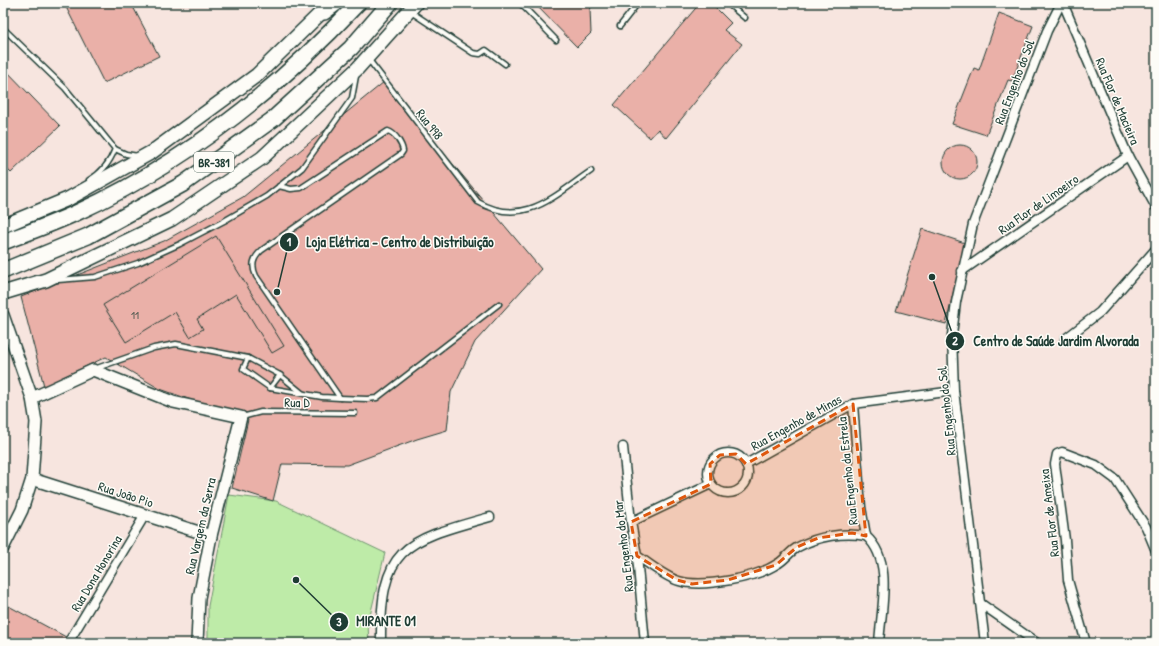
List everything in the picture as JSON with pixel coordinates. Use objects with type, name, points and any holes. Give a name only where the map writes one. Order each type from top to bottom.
[{"type":"highway","name":"BR-381","points":[[3,242],[76,213],[168,163],[260,97],[294,68],[358,3]]},
{"type":"highway","name":"BR-381","points":[[3,271],[88,236],[183,184],[272,120],[351,48],[390,3]]},
{"type":"main road","points":[[3,226],[68,199],[152,152],[257,75],[330,6]]},
{"type":"main road","points":[[3,293],[46,280],[172,219],[255,163],[357,69],[412,7]]},
{"type":"street","name":"Rua Flor de Macieira","points":[[1062,3],[1128,156],[1156,207]]},
{"type":"street","name":"Rua Engenho do Sol","points":[[984,643],[954,391],[952,335],[962,271],[973,224],[1047,31],[1062,3]]},
{"type":"street","name":"Rua Flor de Limoeiro","points":[[962,271],[1128,156]]},
{"type":"street","points":[[1065,339],[1100,312],[1156,249]]},
{"type":"street","points":[[3,315],[32,398],[36,422],[32,479],[22,510],[3,548]]},
{"type":"street","points":[[32,398],[93,370],[173,402],[241,417]]},
{"type":"street","name":"Rua Engenho de Minas","points":[[746,464],[852,404],[954,391]]},
{"type":"street","name":"Rua Engenho da Estrela","points":[[852,404],[860,508],[866,536]]},
{"type":"street","name":"Rua Vargem da Serra","points":[[197,643],[199,598],[211,536],[241,417]]},
{"type":"street","name":"Rua Engenho do Mar","points":[[623,447],[631,522],[637,556],[645,643]]},
{"type":"street","name":"Rua Flor de Ameixa","points":[[1086,643],[1068,580],[1065,540],[1054,464],[1057,454],[1062,452],[1073,456],[1096,466],[1115,479],[1146,527],[1156,550]]},
{"type":"street","points":[[727,453],[736,454],[746,464],[748,476],[746,483],[735,492],[722,492],[711,484],[708,471],[714,458],[727,453]]},
{"type":"street","name":"Rua João Pio","points":[[32,479],[211,536]]},
{"type":"street","points":[[631,522],[711,484]]},
{"type":"street","name":"Rua Dona Honorina","points":[[68,643],[145,515]]},
{"type":"street","points":[[381,643],[384,586],[394,561],[412,543],[455,527],[490,517]]},
{"type":"street","points":[[637,556],[677,580],[692,584],[708,584],[747,576],[776,565],[797,547],[818,538],[852,534],[866,536],[874,543],[878,552],[883,574],[879,643]]},
{"type":"street","points":[[980,603],[1037,643]]},
{"type":"lane","points":[[520,3],[556,40]]},
{"type":"lane","points":[[620,26],[638,3]]},
{"type":"lane","points":[[727,3],[745,18]]},
{"type":"lane","points":[[412,7],[473,53],[480,54],[486,50],[505,64]]},
{"type":"lane","points":[[3,28],[65,88],[115,149],[126,154],[140,156],[152,152]]},
{"type":"lane","name":"Rua 998","points":[[367,58],[478,202],[492,210],[507,213],[536,208],[591,171]]},
{"type":"lane","points":[[46,280],[95,277],[138,262],[180,244],[267,196],[302,168],[352,98],[357,69]]},
{"type":"lane","points":[[279,186],[291,189],[301,188],[388,131],[392,133],[403,147],[401,154],[262,250],[254,260],[252,268],[256,276],[340,398]]},
{"type":"lane","points":[[86,182],[104,168],[111,159],[115,149]]},
{"type":"lane","points":[[26,217],[66,194]]},
{"type":"lane","points":[[248,358],[243,369],[270,388],[340,398],[377,398],[499,304]]},
{"type":"lane","points":[[93,370],[154,348],[176,344],[248,358],[280,375],[304,394]]},
{"type":"lane","points":[[270,388],[280,375]]},
{"type":"lane","name":"Rua D","points":[[241,417],[261,412],[355,413]]},
{"type":"highlighted area","points":[[853,404],[866,536],[852,533],[818,538],[797,547],[776,565],[728,580],[692,584],[677,580],[637,556],[631,522],[711,484],[710,464],[720,455],[736,454],[746,464]]},
{"type":"green space","points":[[229,495],[276,501],[385,553],[368,624],[369,643],[208,643],[208,606]]},
{"type":"building","points":[[75,3],[131,3],[159,56],[104,83],[66,7]]},
{"type":"building","points":[[534,3],[596,3],[590,9],[591,33],[577,47]]},
{"type":"building","points":[[700,3],[711,3],[731,23],[724,30],[742,44],[666,138],[658,129],[650,138],[614,105]]},
{"type":"building","points":[[999,13],[1033,26],[1012,81],[1008,80],[986,135],[952,124],[974,68],[979,70]]},
{"type":"building","points":[[3,67],[60,126],[11,173],[3,165]]},
{"type":"building","points":[[384,82],[541,269],[475,342],[451,392],[447,430],[417,439],[347,465],[282,464],[273,501],[232,488],[248,420],[160,389],[106,357],[44,386],[21,297],[164,241],[243,197]]},
{"type":"building","points":[[957,145],[963,145],[972,150],[976,156],[976,168],[972,174],[963,179],[957,179],[948,174],[943,165],[943,159],[948,150]]},
{"type":"building","points":[[922,229],[965,243],[946,324],[896,311]]},
{"type":"building","points":[[216,236],[284,346],[272,353],[236,294],[197,319],[203,329],[190,337],[175,312],[126,342],[103,305]]},
{"type":"building","points":[[3,603],[66,637],[62,643],[3,643]]},
{"type":"place","name":"Centro de Saúde Jardim Alvorada","points":[[932,277]]},
{"type":"place","name":"Loja Elétrica - Centro de Distribuição","points":[[277,292]]},
{"type":"place","name":"MIRANTE 01","points":[[296,580]]}]
